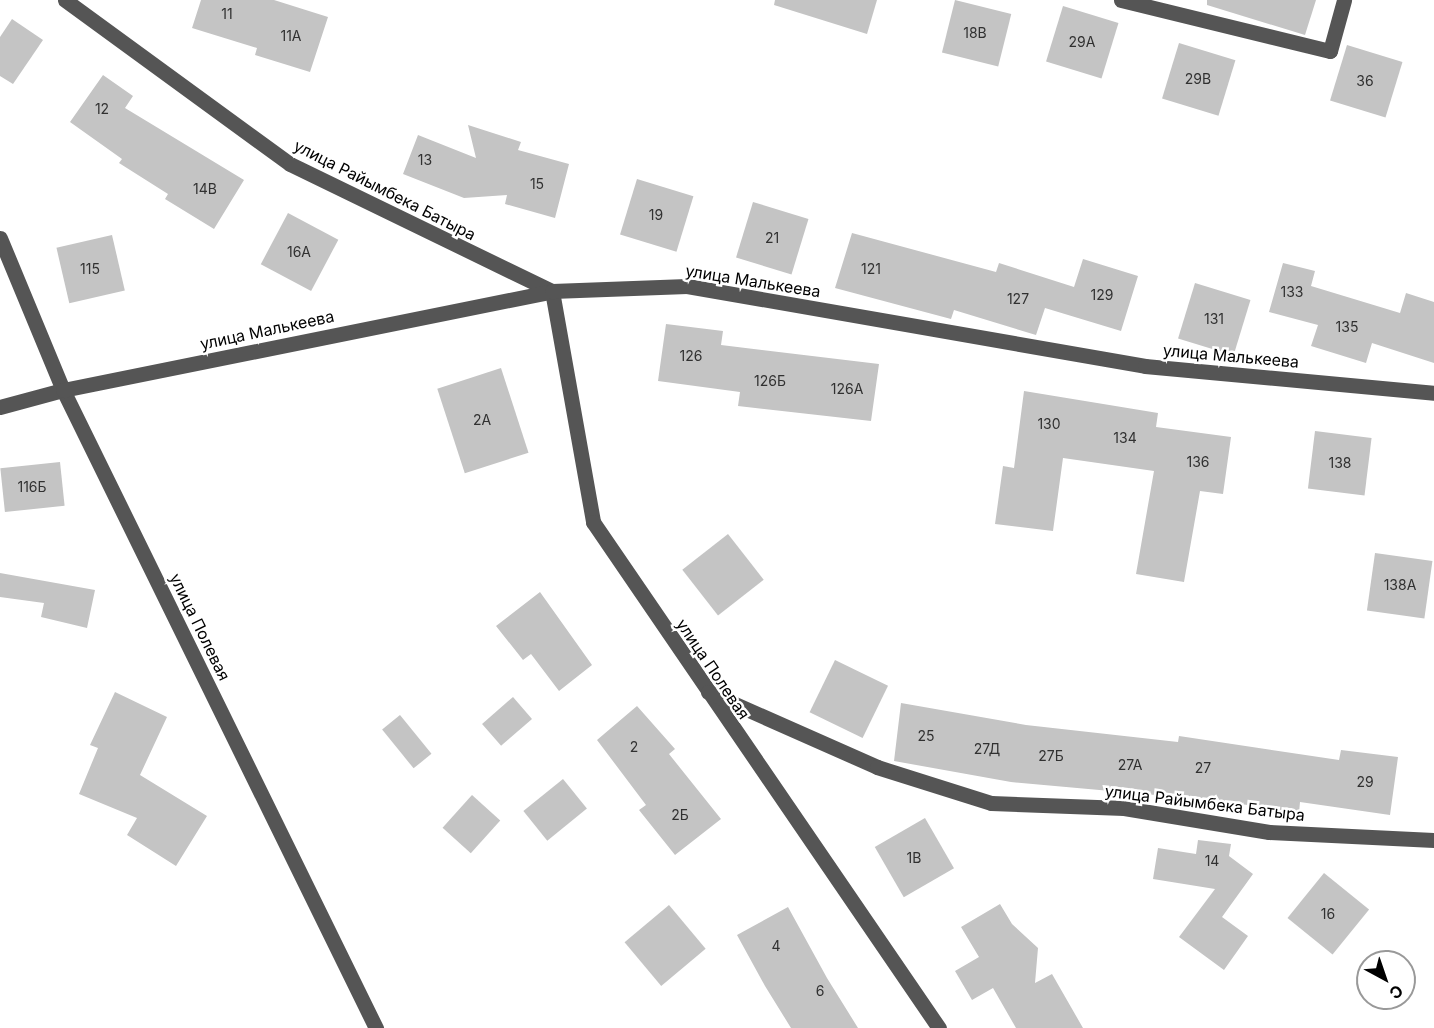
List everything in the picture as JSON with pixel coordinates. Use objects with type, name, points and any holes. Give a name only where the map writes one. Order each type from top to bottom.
[{"type":"street","name":"улица Райымбека Батыра","points":[[65,0],[290,164],[552,291]]},
{"type":"street","points":[[1121,0],[1330,51],[1344,0]]},
{"type":"street","name":"улица Полевая","points":[[0,238],[63,390],[376,1028]]},
{"type":"street","name":"улица Малькеева","points":[[0,407],[63,390],[552,291],[687,286],[1145,366],[1434,393]]},
{"type":"street","name":"улица Полевая","points":[[552,291],[594,522],[706,691],[939,1028]]},
{"type":"street","name":"улица Райымбека Батыра","points":[[706,691],[877,767],[991,803],[1124,808],[1269,832],[1434,840]]},
{"type":"building","points":[[201,0],[274,0],[328,17],[310,72],[255,55],[257,48],[192,28]]},
{"type":"building","points":[[775,0],[877,0],[867,34],[774,5]]},
{"type":"building","points":[[955,0],[1011,14],[998,66],[942,52]]},
{"type":"building","points":[[1207,0],[1316,0],[1305,35],[1207,5]]},
{"type":"building","points":[[1063,6],[1118,23],[1102,78],[1046,61]]},
{"type":"building","points":[[12,19],[43,40],[13,84],[0,76],[0,37]]},
{"type":"building","points":[[1179,43],[1235,60],[1218,116],[1162,98]]},
{"type":"building","points":[[1347,45],[1402,62],[1386,117],[1330,100]]},
{"type":"building","points":[[103,75],[133,96],[125,108],[244,180],[214,229],[165,199],[168,194],[119,163],[122,159],[70,122]]},
{"type":"building","points":[[468,125],[521,142],[518,150],[569,164],[555,218],[505,204],[507,195],[464,198],[403,174],[418,135],[476,158]]},
{"type":"building","points":[[637,179],[693,196],[676,252],[620,234]]},
{"type":"building","points":[[753,202],[808,219],[792,274],[736,257]]},
{"type":"building","points":[[288,213],[338,240],[311,291],[261,264]]},
{"type":"building","points":[[852,233],[996,272],[999,263],[1074,287],[1083,259],[1138,276],[1121,331],[1045,308],[1036,335],[954,310],[951,319],[835,288]]},
{"type":"building","points":[[112,235],[125,291],[69,303],[56,248]]},
{"type":"building","points":[[1283,263],[1315,271],[1311,286],[1400,313],[1406,293],[1434,302],[1434,363],[1372,343],[1366,363],[1311,346],[1318,325],[1269,312]]},
{"type":"building","points":[[1195,283],[1250,300],[1234,355],[1178,338]]},
{"type":"building","points":[[666,324],[723,331],[721,345],[879,364],[871,421],[738,406],[740,392],[658,381]]},
{"type":"building","points":[[501,368],[529,453],[465,473],[437,389]]},
{"type":"building","points":[[1024,391],[1158,413],[1156,427],[1231,437],[1223,494],[1200,491],[1184,582],[1136,574],[1154,471],[1063,458],[1053,531],[995,524],[1003,466],[1014,468]]},
{"type":"building","points":[[1315,431],[1372,438],[1365,496],[1308,489]]},
{"type":"building","points":[[60,462],[65,506],[5,512],[0,468]]},
{"type":"building","points":[[728,534],[764,580],[718,615],[682,570]]},
{"type":"building","points":[[1375,553],[1432,561],[1424,619],[1367,610]]},
{"type":"building","points":[[0,573],[95,590],[87,628],[41,617],[44,603],[0,597]]},
{"type":"building","points":[[540,592],[592,665],[559,691],[531,654],[523,660],[496,626]]},
{"type":"building","points":[[835,660],[888,686],[863,738],[810,712]]},
{"type":"building","points":[[115,692],[167,717],[140,775],[207,816],[176,866],[127,835],[137,818],[79,794],[98,748],[90,745]]},
{"type":"building","points":[[513,697],[532,719],[501,746],[482,724]]},
{"type":"building","points":[[901,703],[1026,725],[1178,742],[1179,736],[1339,760],[1341,750],[1398,757],[1390,815],[1300,802],[1299,813],[1156,791],[1155,795],[1011,782],[894,761]]},
{"type":"building","points":[[637,706],[675,749],[669,754],[721,819],[675,855],[639,810],[646,805],[597,740]]},
{"type":"building","points":[[400,715],[431,754],[414,768],[382,729]]},
{"type":"building","points":[[563,779],[587,809],[547,841],[523,811]]},
{"type":"building","points":[[472,795],[500,820],[471,853],[443,828]]},
{"type":"building","points":[[925,818],[954,868],[904,897],[875,847]]},
{"type":"building","points":[[1198,840],[1231,844],[1229,856],[1253,874],[1222,917],[1248,936],[1224,970],[1179,937],[1215,889],[1153,879],[1158,848],[1196,854]]},
{"type":"building","points":[[1324,873],[1369,910],[1333,955],[1287,918]]},
{"type":"building","points":[[1000,904],[1012,924],[1038,948],[1035,983],[1052,974],[1083,1028],[1016,1028],[993,988],[972,1000],[955,971],[979,957],[961,927]]},
{"type":"building","points":[[669,905],[706,949],[661,986],[625,942]]},
{"type":"building","points":[[788,907],[858,1028],[791,1028],[765,986],[737,935]]}]
